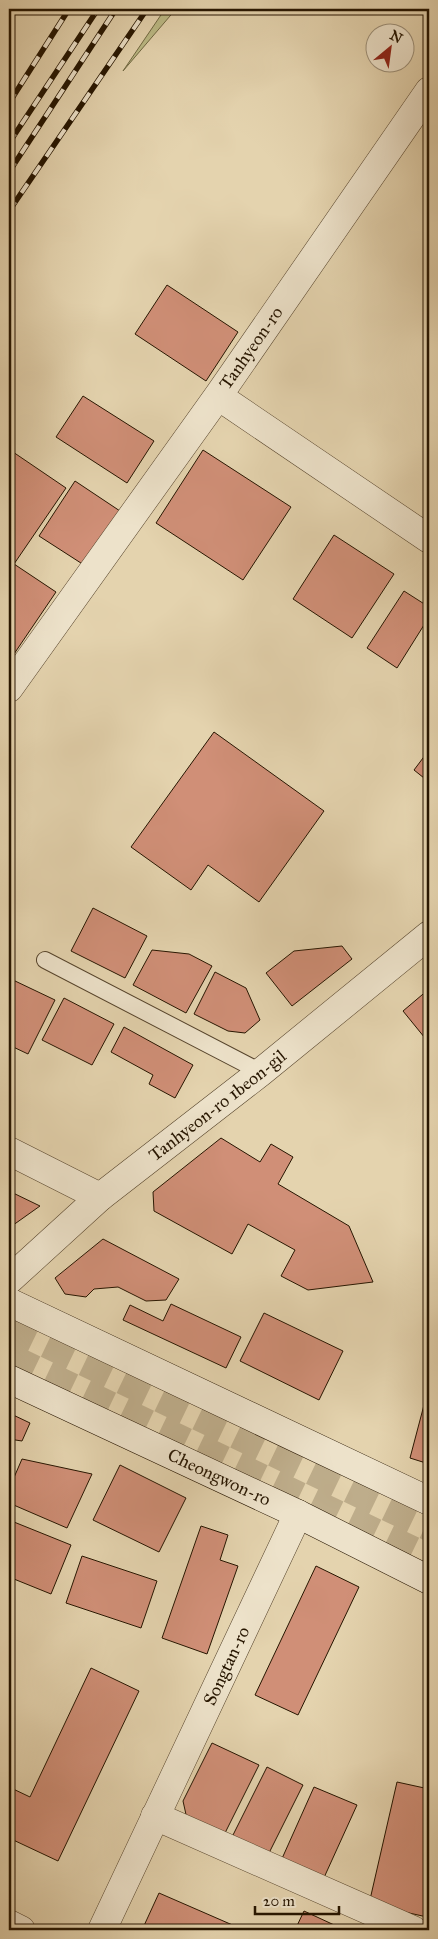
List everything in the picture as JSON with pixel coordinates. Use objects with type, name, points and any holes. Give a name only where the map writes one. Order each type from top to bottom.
[{"type":"street","name":"Tanhyeon-ro","points":[[429,91],[218,396],[429,539]]},
{"type":"street","points":[[9,688],[218,396]]},
{"type":"street","name":"Tanhyeon-ro 1beon-gil","points":[[9,1280],[100,1197],[261,1072],[429,935]]},
{"type":"street","points":[[9,1151],[100,1197]]},
{"type":"street","points":[[9,1302],[429,1501]]},
{"type":"street","name":"Cheongwon-ro","points":[[9,1379],[298,1514],[429,1580]]},
{"type":"street","name":"Songtan-ro","points":[[102,1930],[298,1514]]},
{"type":"street","points":[[155,1816],[413,1930]]},
{"type":"street","points":[[9,1924],[21,1930]]},
{"type":"lane","points":[[45,960],[261,1072]]},
{"type":"shaded area","points":[[165,9],[176,9],[123,71]]},
{"type":"building","points":[[167,285],[238,332],[206,381],[135,334]]},
{"type":"building","points":[[83,396],[154,441],[127,483],[56,437]]},
{"type":"building","points":[[203,450],[291,507],[243,580],[156,523]]},
{"type":"building","points":[[13,452],[66,488],[14,564],[56,592],[14,654],[9,651],[9,459]]},
{"type":"building","points":[[75,481],[120,511],[84,565],[39,536]]},
{"type":"building","points":[[334,535],[394,574],[352,638],[293,599]]},
{"type":"building","points":[[404,591],[429,607],[429,617],[397,668],[367,648]]},
{"type":"building","points":[[214,732],[324,811],[259,902],[208,865],[191,890],[131,847]]},
{"type":"building","points":[[429,750],[429,782],[414,770]]},
{"type":"building","points":[[93,908],[147,936],[125,978],[71,951]]},
{"type":"building","points":[[342,946],[352,959],[292,1006],[266,973],[294,951]]},
{"type":"building","points":[[152,950],[189,954],[212,966],[186,1013],[133,985]]},
{"type":"building","points":[[215,972],[246,988],[260,1020],[245,1033],[228,1031],[194,1014]]},
{"type":"building","points":[[13,980],[55,1000],[28,1054],[9,1045],[9,989]]},
{"type":"building","points":[[429,989],[429,1043],[403,1011]]},
{"type":"building","points":[[64,998],[114,1024],[92,1065],[42,1040]]},
{"type":"building","points":[[124,1027],[193,1065],[175,1098],[149,1084],[153,1075],[111,1052]]},
{"type":"building","points":[[221,1138],[260,1162],[271,1144],[293,1157],[278,1184],[349,1226],[373,1282],[308,1290],[281,1276],[295,1250],[248,1224],[232,1254],[154,1211],[153,1192]]},
{"type":"building","points":[[9,1191],[40,1206],[9,1228]]},
{"type":"building","points":[[103,1239],[179,1279],[166,1300],[146,1301],[118,1287],[94,1289],[86,1297],[65,1294],[55,1278]]},
{"type":"building","points":[[171,1304],[241,1337],[226,1368],[123,1320],[130,1305],[163,1321]]},
{"type":"building","points":[[264,1313],[343,1351],[319,1400],[240,1361]]},
{"type":"building","points":[[429,1386],[429,1464],[410,1458]]},
{"type":"building","points":[[9,1413],[30,1423],[22,1441],[9,1439]]},
{"type":"building","points":[[22,1459],[92,1474],[67,1528],[9,1503],[9,1489]]},
{"type":"building","points":[[120,1465],[186,1498],[159,1552],[93,1520]]},
{"type":"building","points":[[9,1520],[71,1545],[51,1594],[9,1577]]},
{"type":"building","points":[[201,1526],[228,1535],[220,1560],[238,1566],[207,1654],[162,1638]]},
{"type":"building","points":[[82,1556],[157,1581],[141,1628],[66,1603]]},
{"type":"building","points":[[316,1566],[359,1587],[298,1715],[255,1695]]},
{"type":"building","points":[[91,1668],[139,1691],[58,1861],[9,1838],[9,1787],[30,1797]]},
{"type":"building","points":[[212,1743],[259,1765],[223,1837],[187,1819],[183,1801]]},
{"type":"building","points":[[267,1767],[303,1785],[267,1857],[231,1839]]},
{"type":"building","points":[[397,1782],[429,1789],[429,1907],[427,1917],[369,1904]]},
{"type":"building","points":[[314,1787],[357,1805],[322,1882],[280,1863]]},
{"type":"building","points":[[159,1893],[244,1930],[142,1930]]},
{"type":"building","points":[[304,1911],[345,1930],[295,1930]]},
{"type":"tunnel","points":[[9,1326],[429,1527]]},
{"type":"tunnel","points":[[9,1357],[429,1558]]},
{"type":"railway","points":[[9,103],[69,9]]},
{"type":"railway","points":[[9,143],[98,9]]},
{"type":"railway","points":[[9,172],[116,9]]},
{"type":"railway","points":[[9,211],[147,9]]}]
